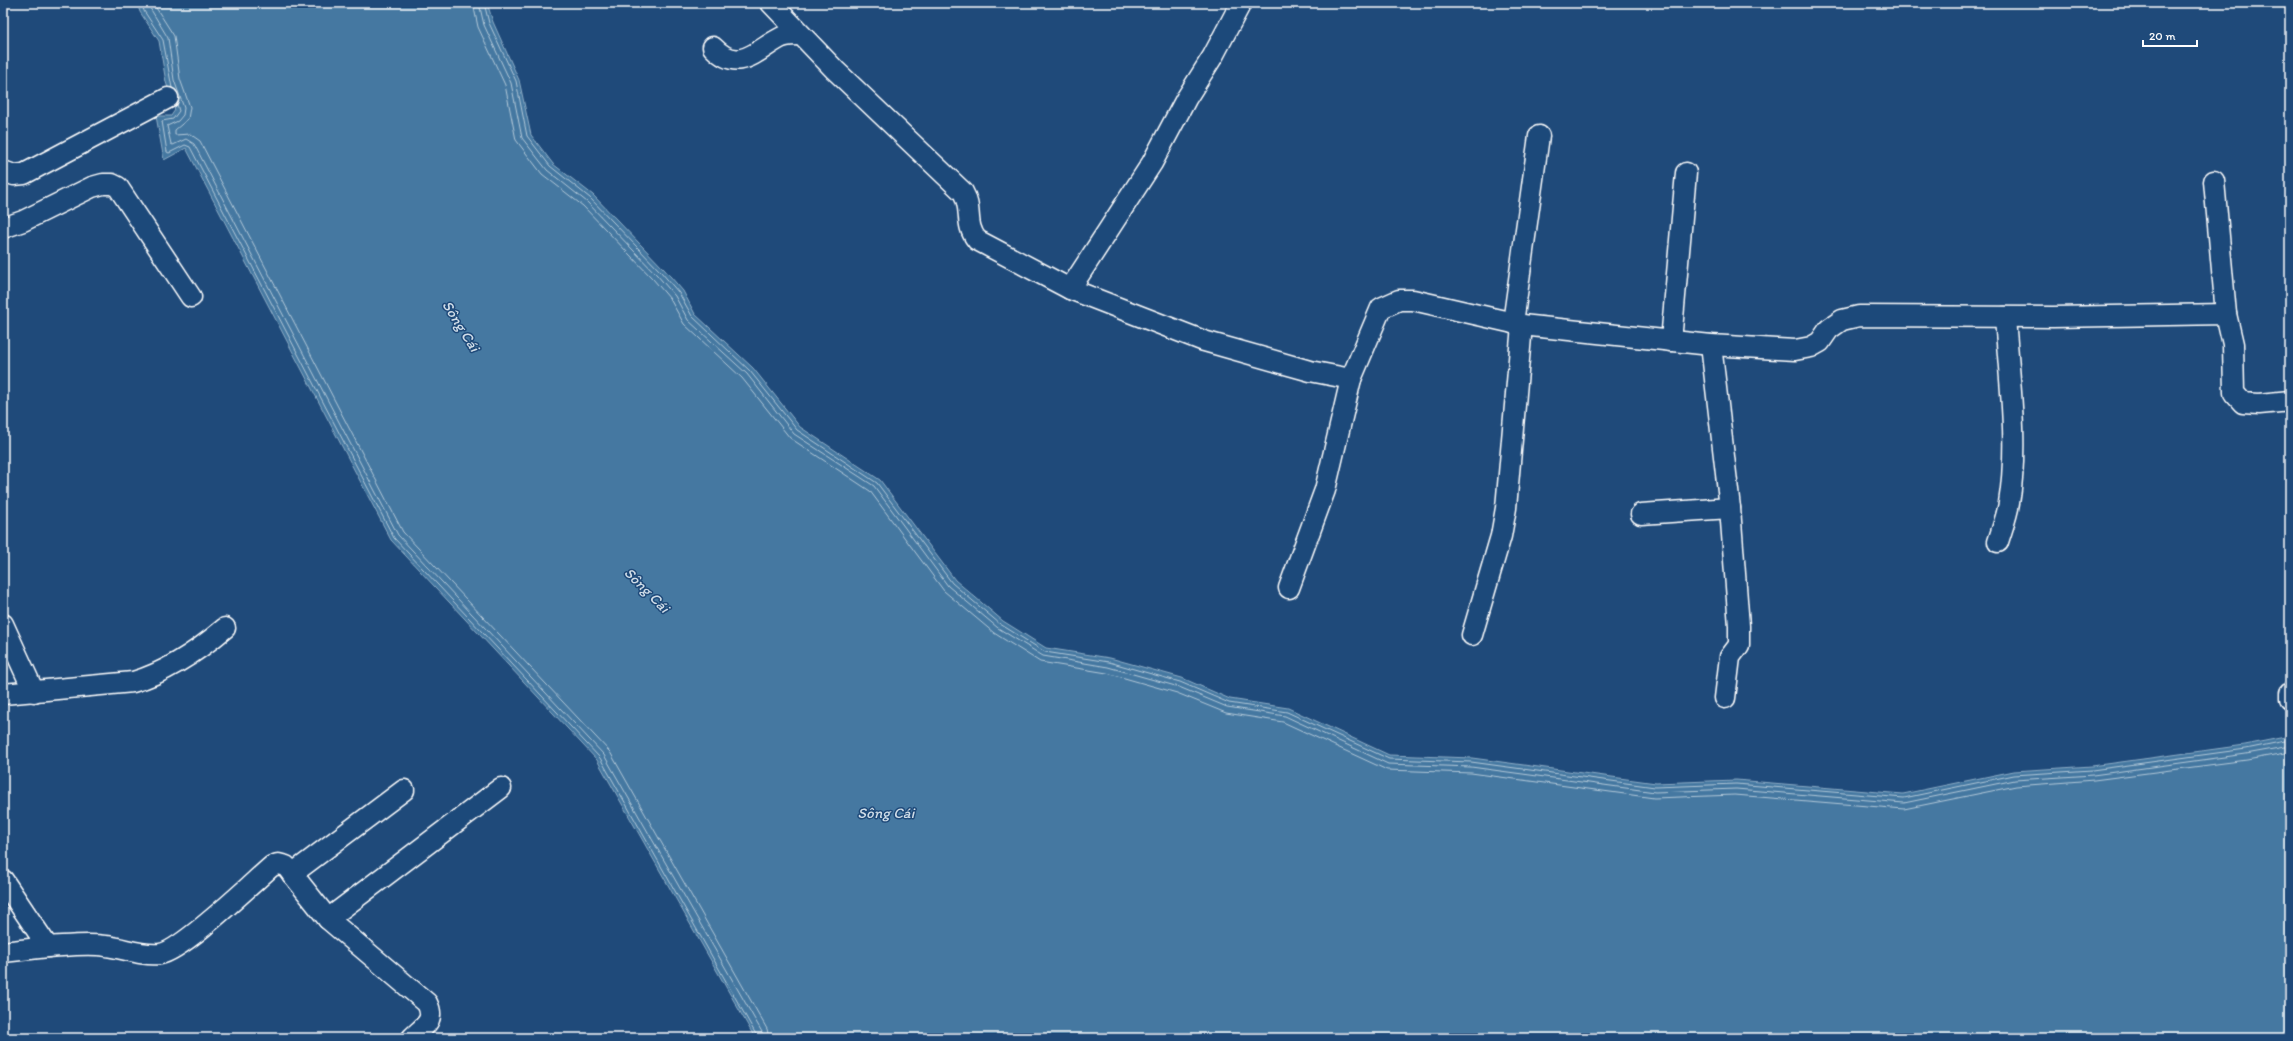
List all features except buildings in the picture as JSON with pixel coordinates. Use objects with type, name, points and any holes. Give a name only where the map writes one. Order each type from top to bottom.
[{"type":"street","points":[[771,3],[835,70],[963,192],[968,200],[970,232],[977,240],[1070,290],[1204,341],[1310,371],[1351,379]]},
{"type":"street","points":[[1070,290],[1152,163],[1186,99],[1213,56],[1240,3]]},
{"type":"street","points":[[713,47],[721,55],[731,60],[757,54],[783,37],[801,35]]},
{"type":"street","points":[[3,171],[14,175],[24,174],[168,98]]},
{"type":"street","points":[[1472,634],[1501,536],[1506,508],[1517,324],[1539,136]]},
{"type":"street","points":[[1671,341],[1686,173]]},
{"type":"street","points":[[2214,181],[2226,314],[2232,344],[2234,393],[2243,403],[2259,404],[2290,401]]},
{"type":"street","points":[[3,228],[23,221],[92,187],[112,184],[118,187],[191,297]]},
{"type":"street","points":[[1289,588],[1325,490],[1351,379],[1381,308],[1388,303],[1399,300],[1413,300],[1517,324],[1711,346],[1796,350],[1811,347],[1820,342],[1829,329],[1842,320],[1859,316],[2005,317],[2226,314]]},
{"type":"street","points":[[1998,542],[2009,505],[2012,468],[2012,418],[2005,317]]},
{"type":"street","points":[[1711,346],[1730,508],[1739,645],[1730,657],[1725,698]]},
{"type":"street","points":[[1641,514],[1730,508]]},
{"type":"street","points":[[3,624],[34,692]]},
{"type":"street","points":[[3,694],[133,682],[148,678],[200,650],[225,628]]},
{"type":"street","points":[[2290,693],[2290,699]]},
{"type":"street","points":[[328,919],[501,788]]},
{"type":"street","points":[[292,874],[404,790]]},
{"type":"street","points":[[3,952],[48,947],[107,946],[144,954],[162,954],[191,936],[272,866],[278,864],[286,866],[328,919],[428,1003],[431,1011],[430,1021],[412,1038]]},
{"type":"street","points":[[3,880],[48,947]]},
{"type":"water","name":"Sông Cái","points":[[137,3],[487,3],[493,22],[519,80],[531,135],[553,164],[593,195],[664,269],[683,291],[695,314],[753,368],[800,427],[880,480],[955,580],[1003,621],[1046,648],[1110,658],[1182,678],[1230,699],[1288,708],[1389,755],[1472,758],[1656,783],[1736,780],[1903,794],[2014,771],[2092,766],[2245,745],[2290,736],[2290,1038],[755,1038],[597,760],[391,540],[186,148],[164,160],[156,116],[171,116],[175,110],[166,82],[159,41],[140,12]]}]
